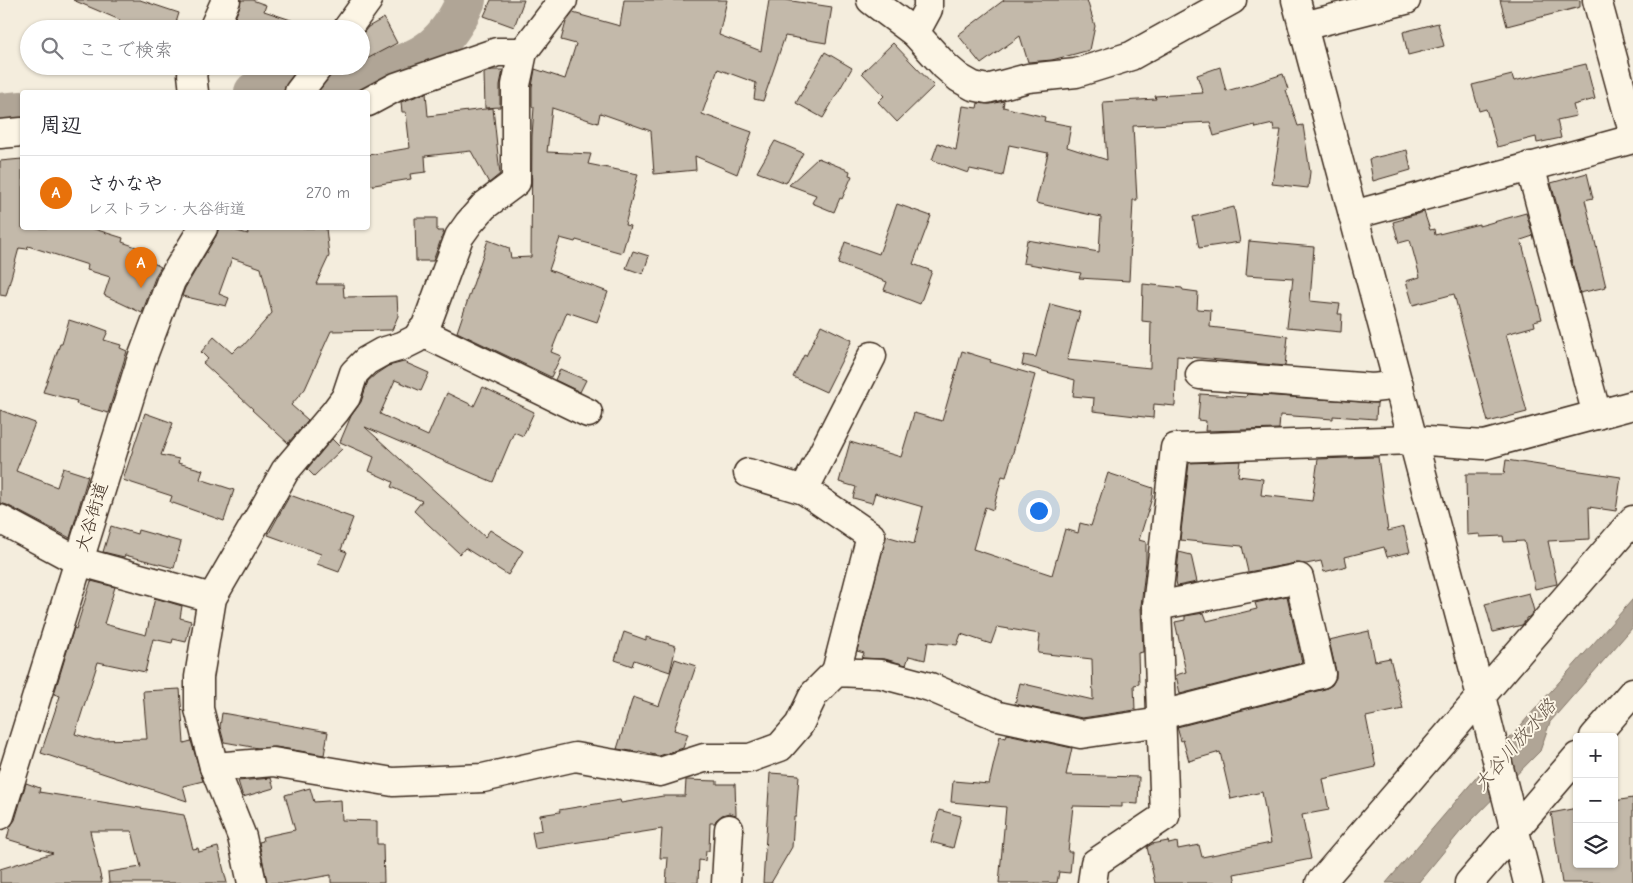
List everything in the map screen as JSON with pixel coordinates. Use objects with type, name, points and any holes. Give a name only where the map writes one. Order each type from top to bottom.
[{"type":"street","points":[[217,20],[226,0]]},
{"type":"street","points":[[354,20],[368,0]]},
{"type":"street","points":[[252,883],[242,837],[214,767],[199,710],[200,677],[212,598],[284,470],[346,397],[354,373],[366,361],[382,352],[402,346],[416,339],[426,326],[459,236],[484,206],[516,182],[516,85],[523,52],[564,0]]},
{"type":"street","points":[[871,0],[915,33],[945,66],[959,78],[973,86],[987,89],[1028,78],[1076,73],[1131,56],[1232,0]]},
{"type":"street","points":[[915,33],[928,8],[928,0]]},
{"type":"street","points":[[1300,12],[1315,23],[1406,0]]},
{"type":"street","points":[[1598,0],[1633,132]]},
{"type":"street","points":[[1300,12],[1483,703],[1528,883]]},
{"type":"street","points":[[370,101],[396,87],[497,52],[523,52]]},
{"type":"street","points":[[301,90],[312,75]]},
{"type":"street","points":[[0,134],[20,132]]},
{"type":"street","points":[[1353,215],[1633,139]]},
{"type":"street","points":[[1530,166],[1597,415]]},
{"type":"street","name":"大谷街道","points":[[0,815],[140,361],[171,281],[202,230]]},
{"type":"street","points":[[421,332],[588,413]]},
{"type":"street","points":[[804,490],[872,356]]},
{"type":"street","points":[[1200,374],[1373,388],[1398,385]]},
{"type":"street","points":[[1092,883],[1095,863],[1165,816],[1157,606],[1176,448],[1413,440],[1484,445],[1633,405]]},
{"type":"street","points":[[214,767],[272,762],[393,782],[483,778],[575,757],[660,772],[704,758],[750,758],[780,747],[799,725],[814,694],[836,672],[871,536],[804,490],[748,473]]},
{"type":"street","points":[[0,519],[78,561],[212,598]]},
{"type":"street","points":[[1320,883],[1483,703],[1633,520]]},
{"type":"street","points":[[836,672],[881,674],[930,687],[998,716],[1081,734],[1161,718],[1321,674],[1299,578],[1157,606]]},
{"type":"street","points":[[1597,733],[1633,692]]},
{"type":"street","points":[[1469,883],[1513,824],[1531,809],[1573,762]]},
{"type":"street","points":[[726,883],[729,829]]},
{"type":"water","name":"大谷川放水路","points":[[1633,599],[1633,627],[1550,722],[1540,751],[1460,832],[1418,883],[1386,883],[1528,717]]},
{"type":"building","points":[[73,0],[140,0],[179,13],[177,20],[120,20]]},
{"type":"building","points":[[241,0],[252,0],[266,5],[264,11],[291,20],[234,20]]},
{"type":"building","points":[[491,0],[524,0],[514,27],[484,16]]},
{"type":"building","points":[[624,0],[727,0],[719,35],[761,51],[769,0],[785,0],[832,7],[826,43],[785,36],[763,101],[754,99],[756,83],[718,69],[702,114],[752,132],[737,174],[695,156],[696,170],[654,174],[651,131],[600,113],[598,123],[552,108],[547,152],[591,154],[588,164],[638,174],[625,225],[630,226],[622,253],[576,240],[575,242],[560,238],[549,270],[608,292],[597,322],[567,312],[551,352],[561,356],[551,377],[457,332],[488,240],[509,248],[511,258],[531,257],[534,107],[532,107],[532,87],[535,69],[565,79],[576,44],[561,40],[566,22],[573,13],[620,26]]},
{"type":"building","points":[[1004,0],[1087,0],[1095,26],[1090,50],[1052,60],[1028,62],[1020,36],[981,64],[972,53],[972,50],[958,35]]},
{"type":"building","points":[[1500,0],[1580,0],[1580,7],[1507,26]]},
{"type":"building","points":[[384,18],[397,43],[370,57],[370,26]]},
{"type":"building","points":[[1438,23],[1444,46],[1408,55],[1403,32]]},
{"type":"building","points":[[893,43],[934,86],[897,122],[878,102],[884,96],[862,73]]},
{"type":"building","points":[[825,52],[852,68],[823,118],[796,103]]},
{"type":"building","points":[[1586,64],[1595,99],[1573,105],[1576,116],[1557,120],[1561,138],[1537,143],[1536,137],[1497,147],[1486,109],[1479,111],[1472,85],[1512,75],[1514,81]]},
{"type":"building","points":[[1220,67],[1226,91],[1283,74],[1288,89],[1286,90],[1298,126],[1303,125],[1310,172],[1308,188],[1272,184],[1281,130],[1274,130],[1273,124],[1256,128],[1255,125],[1214,136],[1210,122],[1133,126],[1137,200],[1133,200],[1129,281],[1079,278],[1081,273],[1023,263],[1027,240],[1099,252],[1101,217],[1036,203],[1048,153],[1009,145],[1003,176],[970,169],[968,173],[932,160],[938,143],[956,150],[963,106],[977,108],[978,103],[991,104],[1004,101],[1003,107],[1045,117],[1044,121],[1071,126],[1067,147],[1107,160],[1103,102],[1156,99],[1155,96],[1203,93],[1197,75]]},
{"type":"building","points":[[492,70],[503,70],[500,85],[500,107],[485,108],[484,73]]},
{"type":"building","points":[[426,93],[428,116],[493,108],[500,174],[489,183],[471,151],[425,156],[426,172],[410,174],[411,179],[370,186],[370,155],[410,148],[406,112],[402,112],[401,102]]},
{"type":"building","points":[[775,141],[803,153],[786,183],[757,172]]},
{"type":"building","points":[[1407,150],[1411,170],[1373,181],[1369,159]]},
{"type":"building","points":[[818,158],[850,171],[849,175],[852,176],[834,212],[812,203],[816,195],[789,185]]},
{"type":"building","points":[[20,159],[20,230],[97,230],[123,238],[122,242],[142,249],[140,256],[161,267],[156,275],[142,313],[104,295],[110,277],[87,270],[88,265],[28,246],[27,249],[19,248],[6,296],[0,295],[0,161]]},
{"type":"building","points":[[1587,173],[1593,198],[1585,200],[1606,287],[1580,293],[1551,183]]},
{"type":"building","points":[[897,204],[931,216],[913,264],[932,271],[920,304],[884,290],[887,282],[838,264],[845,242],[879,254]]},
{"type":"building","points":[[1234,207],[1240,242],[1199,248],[1193,217]]},
{"type":"building","points":[[1424,212],[1430,230],[1434,229],[1435,235],[1479,224],[1479,226],[1526,213],[1533,236],[1521,240],[1542,319],[1534,321],[1535,326],[1506,334],[1527,412],[1488,422],[1454,294],[1413,305],[1406,281],[1420,277],[1410,240],[1399,243],[1393,222]]},
{"type":"building","points":[[415,218],[437,218],[437,231],[444,231],[433,261],[416,261]]},
{"type":"building","points":[[218,230],[233,230],[248,234],[247,230],[326,230],[329,256],[316,284],[343,284],[344,297],[397,296],[398,316],[392,330],[331,331],[305,389],[291,405],[308,420],[288,443],[203,363],[208,359],[201,352],[214,337],[232,353],[239,346],[243,346],[272,313],[261,268],[232,258],[219,294],[229,298],[226,306],[182,296]]},
{"type":"building","points":[[1249,241],[1314,247],[1310,301],[1340,304],[1338,314],[1342,314],[1341,332],[1287,327],[1293,278],[1246,275]]},
{"type":"building","points":[[633,251],[649,256],[643,274],[626,268]]},
{"type":"building","points":[[1143,284],[1182,288],[1183,290],[1198,292],[1197,309],[1211,310],[1210,327],[1288,336],[1285,366],[1177,356],[1175,406],[1154,404],[1153,418],[1093,411],[1094,398],[1073,396],[1075,380],[1022,365],[1024,355],[1036,357],[1050,304],[1080,312],[1067,360],[1150,368],[1151,322],[1142,321]]},
{"type":"building","points":[[69,320],[88,326],[89,324],[108,331],[104,340],[121,345],[120,348],[127,351],[108,413],[76,404],[77,401],[43,392],[60,344],[62,344]]},
{"type":"building","points":[[821,325],[852,340],[826,392],[793,377]]},
{"type":"building","points":[[962,351],[991,360],[990,362],[1035,375],[1006,477],[1002,476],[993,510],[985,507],[973,549],[1052,575],[1065,529],[1078,533],[1080,523],[1091,526],[1108,473],[1153,488],[1152,498],[1139,540],[1146,542],[1146,561],[1141,606],[1143,652],[1138,653],[1139,684],[1134,685],[1135,710],[1082,718],[1015,704],[1020,683],[1093,700],[1092,659],[1038,653],[1040,634],[997,627],[991,644],[961,634],[957,645],[928,642],[925,660],[909,656],[906,665],[885,659],[862,658],[864,653],[857,651],[886,536],[914,544],[923,507],[875,493],[872,503],[853,498],[856,487],[839,482],[850,442],[901,457],[914,413],[942,421]]},
{"type":"building","points":[[404,362],[429,373],[421,391],[395,380],[380,414],[428,436],[447,393],[474,406],[483,387],[534,412],[523,436],[514,432],[493,482],[365,427],[485,537],[490,530],[523,551],[508,575],[465,548],[460,554],[414,511],[422,501],[391,487],[393,482],[369,471],[374,457],[340,442],[351,416],[361,402],[368,381],[388,366]]},
{"type":"building","points":[[560,369],[586,380],[580,392],[555,380]]},
{"type":"building","points":[[1200,394],[1246,397],[1247,394],[1377,403],[1376,419],[1333,416],[1333,419],[1280,415],[1279,429],[1205,431],[1206,421],[1198,420]]},
{"type":"building","points":[[0,410],[35,423],[16,471],[57,487],[63,468],[88,476],[70,538],[0,503]]},
{"type":"building","points":[[145,413],[173,423],[161,455],[179,459],[178,463],[203,470],[200,479],[234,490],[224,521],[170,502],[172,496],[123,480]]},
{"type":"building","points":[[332,439],[342,449],[314,476],[307,469]]},
{"type":"building","points":[[1378,457],[1388,531],[1404,527],[1410,552],[1387,557],[1384,547],[1345,557],[1347,566],[1324,572],[1321,561],[1306,564],[1296,563],[1248,572],[1242,546],[1180,540],[1189,463],[1240,461],[1238,476],[1263,479],[1261,495],[1312,501],[1318,459]]},
{"type":"building","points":[[1506,460],[1621,477],[1616,511],[1589,507],[1590,539],[1548,541],[1557,584],[1535,589],[1524,541],[1504,542],[1503,536],[1480,537],[1480,534],[1467,535],[1466,474],[1504,474]]},
{"type":"building","points":[[290,495],[353,518],[341,550],[347,552],[339,572],[317,564],[321,554],[268,535]]},
{"type":"building","points":[[111,526],[137,534],[138,530],[181,542],[174,568],[125,555],[124,557],[103,552]]},
{"type":"building","points":[[1179,552],[1191,555],[1197,582],[1177,586]]},
{"type":"building","points":[[91,581],[115,587],[104,624],[146,635],[155,598],[182,606],[180,618],[191,621],[186,642],[173,639],[172,643],[153,639],[145,672],[98,662],[75,734],[95,740],[147,739],[143,691],[180,689],[184,743],[191,741],[203,781],[183,786],[187,801],[41,753],[60,696],[54,694],[74,628],[76,629]]},
{"type":"building","points":[[1529,593],[1534,611],[1526,618],[1522,625],[1493,632],[1485,604]]},
{"type":"building","points":[[1287,596],[1302,663],[1180,694],[1176,675],[1186,672],[1175,622],[1185,620],[1185,616],[1204,613],[1207,621],[1257,609],[1255,603]]},
{"type":"building","points":[[1369,631],[1375,661],[1390,658],[1403,709],[1366,717],[1376,767],[1323,779],[1329,810],[1302,815],[1311,859],[1234,874],[1236,883],[1155,883],[1147,847],[1152,844],[1168,841],[1169,844],[1177,842],[1178,849],[1199,845],[1202,857],[1271,843],[1262,792],[1231,799],[1220,752],[1189,761],[1177,727],[1325,689],[1332,685],[1336,678],[1329,640]]},
{"type":"building","points":[[624,632],[646,640],[646,637],[676,646],[670,672],[634,660],[632,666],[615,660]]},
{"type":"building","points":[[675,659],[696,666],[674,730],[688,734],[683,748],[659,756],[639,751],[617,749],[633,697],[659,706]]},
{"type":"building","points":[[222,713],[328,732],[324,755],[276,747],[258,748],[224,742],[220,727]]},
{"type":"building","points":[[1007,734],[1072,748],[1066,775],[1139,777],[1138,804],[1122,803],[1122,807],[1073,806],[1068,852],[1072,852],[1070,873],[1059,872],[1057,883],[999,883],[1006,807],[951,802],[953,781],[989,784],[1000,736],[1006,738]]},
{"type":"building","points":[[770,773],[799,775],[792,847],[771,883],[763,883]]},
{"type":"building","points":[[271,778],[274,788],[243,797],[238,781]]},
{"type":"building","points":[[686,780],[717,781],[717,784],[735,784],[736,815],[729,813],[722,815],[715,823],[710,823],[709,851],[706,851],[705,861],[699,860],[698,883],[666,883],[668,858],[660,858],[662,829],[535,849],[532,832],[542,830],[540,815],[620,800],[621,803],[663,796],[685,796]]},
{"type":"building","points":[[26,783],[40,788],[39,792],[184,815],[193,849],[198,848],[199,852],[218,847],[227,883],[109,883],[108,872],[141,867],[132,831],[90,831],[102,883],[0,883],[0,869],[53,853],[7,839]]},
{"type":"building","points":[[310,788],[314,802],[341,800],[342,820],[377,821],[377,844],[383,844],[384,883],[331,883],[331,875],[285,883],[267,883],[259,842],[263,841],[262,837],[295,830],[285,795]]},
{"type":"building","points":[[1633,798],[1633,883],[1562,883],[1551,813],[1573,809],[1573,868],[1618,868],[1618,800]]},
{"type":"building","points":[[939,810],[961,816],[953,848],[931,842]]},
{"type":"waterway","points":[[370,72],[394,67],[432,48],[451,28],[466,0]]},
{"type":"waterway","points":[[265,90],[351,75]]},
{"type":"waterway","points":[[0,113],[20,111]]},
{"type":"place","name":"さかなや","points":[[141,288]]}]
